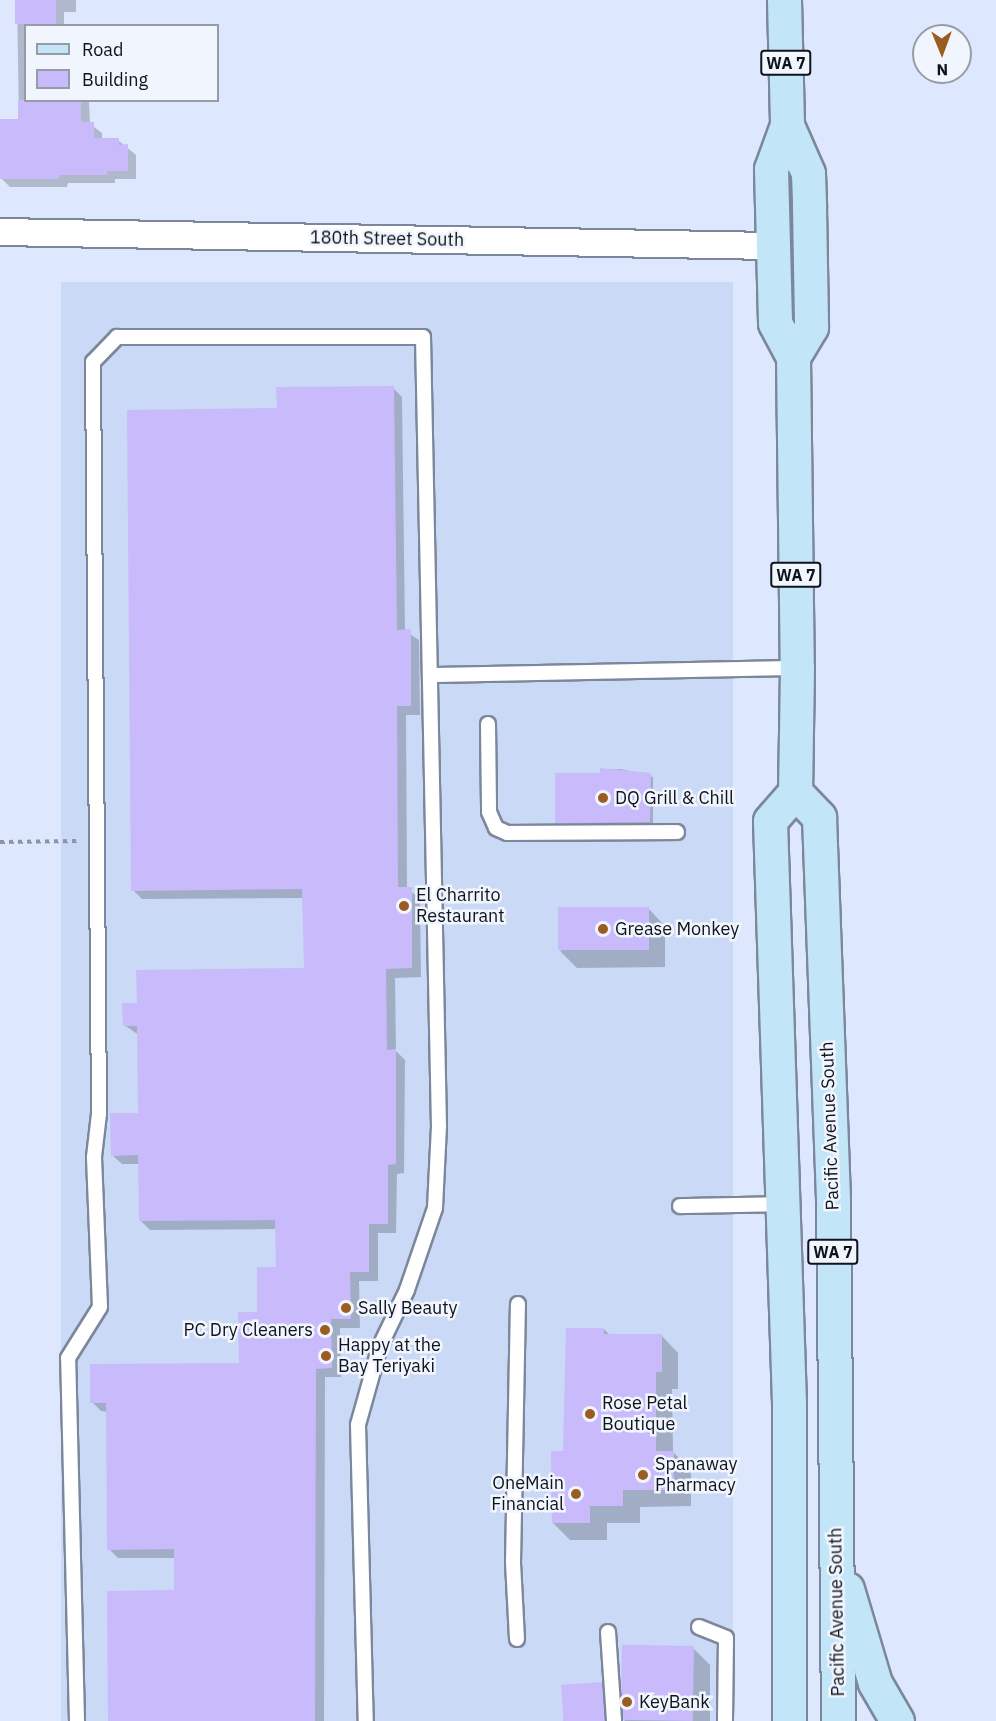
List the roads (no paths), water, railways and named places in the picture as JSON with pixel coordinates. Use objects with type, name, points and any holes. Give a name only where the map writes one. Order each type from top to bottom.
[{"type":"main road","name":"WA 7","points":[[784,0],[787,125],[771,169],[775,323],[793,357],[798,668],[795,792],[770,821],[784,1204],[791,1504],[789,1721]]},
{"type":"main road","name":"WA 7","points":[[787,125],[808,173],[811,327],[793,357]]},
{"type":"main road","name":"Pacific Avenue South","points":[[795,792],[819,817],[833,1200],[838,1721]]},
{"type":"main road","points":[[836,1553],[875,1683],[897,1721]]},
{"type":"street","name":"180th Street South","points":[[0,232],[773,246]]},
{"type":"lane","points":[[77,1721],[68,1358],[100,1307],[94,1157],[99,1114],[93,362],[117,337],[423,337],[439,1126],[435,1209],[407,1290],[380,1346],[358,1425],[366,1721]]},
{"type":"lane","points":[[430,675],[798,668]]},
{"type":"lane","points":[[488,724],[489,812],[496,828],[507,833],[677,832]]},
{"type":"lane","points":[[680,1206],[784,1204]]},
{"type":"lane","points":[[517,1639],[513,1562],[518,1304]]},
{"type":"lane","points":[[699,1627],[726,1638],[725,1721]]},
{"type":"lane","points":[[608,1632],[614,1721]]},
{"type":"place","name":"DQ Grill & Chill","points":[[603,798]]},
{"type":"place","name":"El Charrito Restaurant","points":[[404,906]]},
{"type":"place","name":"Grease Monkey","points":[[603,929]]},
{"type":"place","name":"Sally Beauty","points":[[346,1308]]},
{"type":"place","name":"PC Dry Cleaners","points":[[325,1330]]},
{"type":"place","name":"Happy at the Bay Teriyaki","points":[[326,1356]]},
{"type":"place","name":"Rose Petal Boutique","points":[[590,1414]]},
{"type":"place","name":"Spanaway Pharmacy","points":[[643,1475]]},
{"type":"place","name":"OneMain Financial","points":[[576,1494]]},
{"type":"place","name":"KeyBank","points":[[627,1702]]}]
